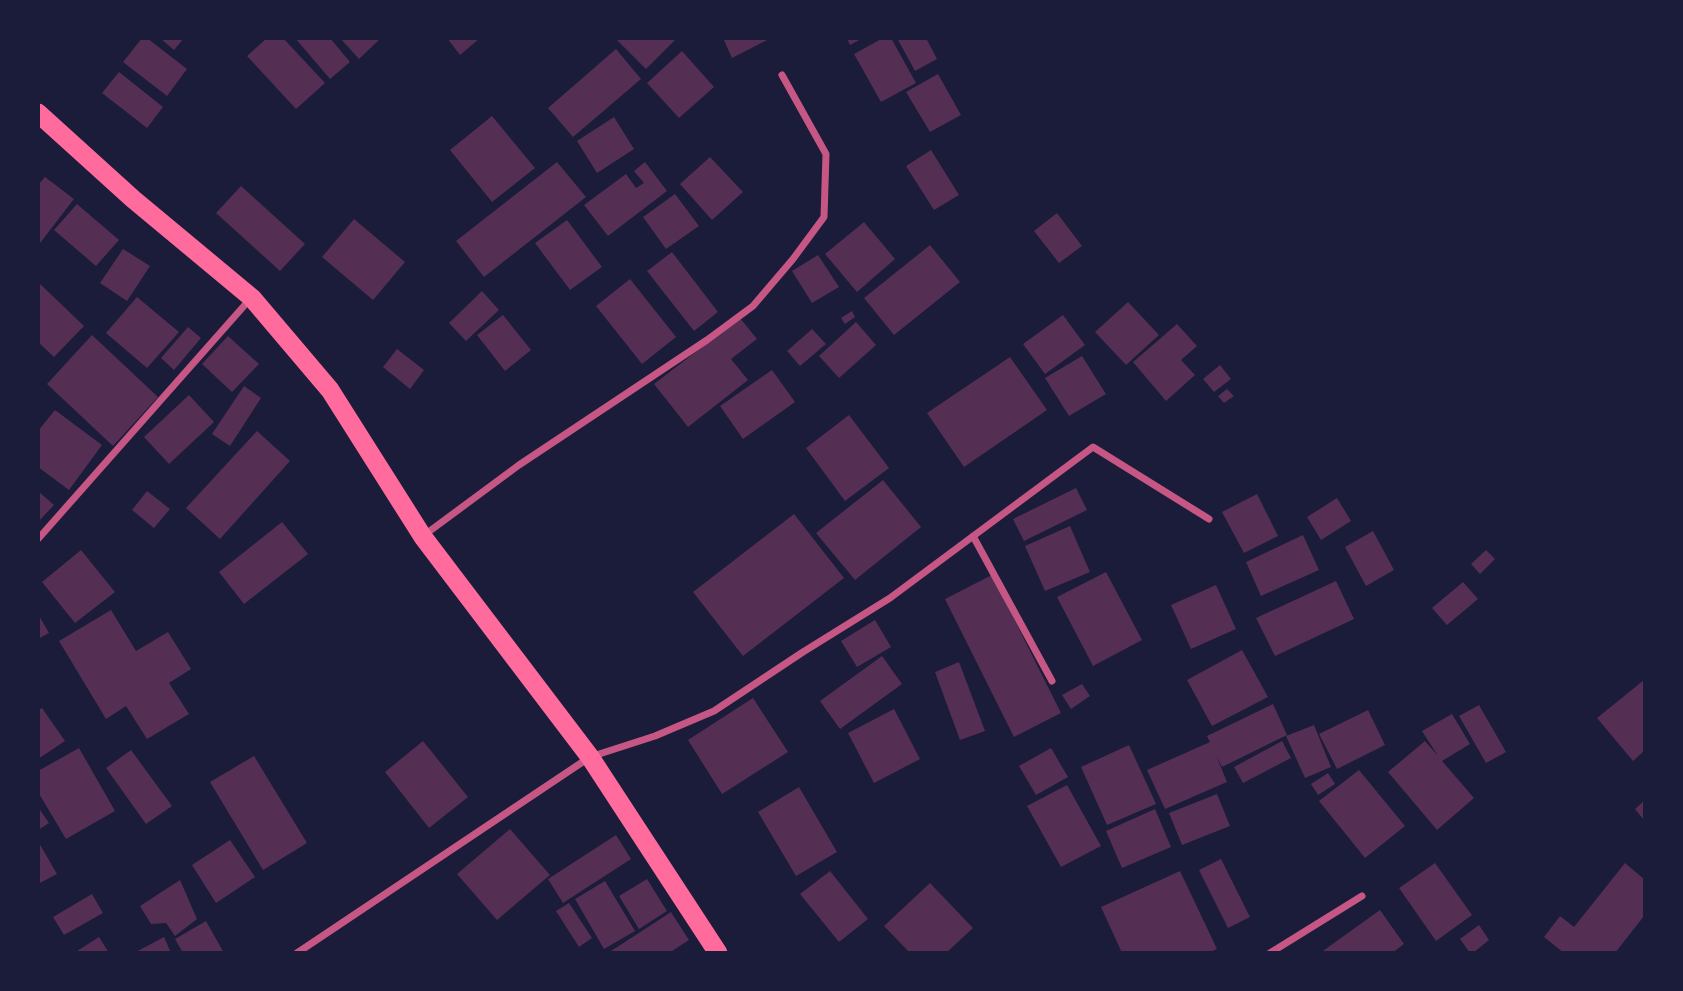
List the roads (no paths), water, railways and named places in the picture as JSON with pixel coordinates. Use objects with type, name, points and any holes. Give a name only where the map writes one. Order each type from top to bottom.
[{"type":"highway","points":[[38,113],[133,199],[252,298],[330,390],[423,537],[590,757],[718,953]]},
{"type":"street","points":[[423,537],[519,465],[707,340],[753,306],[793,259],[824,218],[827,154],[782,75]]},
{"type":"street","points":[[38,539],[252,298]]},
{"type":"street","points":[[297,953],[590,757],[655,736],[714,711],[890,598],[1093,447],[1209,519]]},
{"type":"street","points":[[973,536],[1052,681]]},
{"type":"street","points":[[1270,953],[1362,897]]}]
